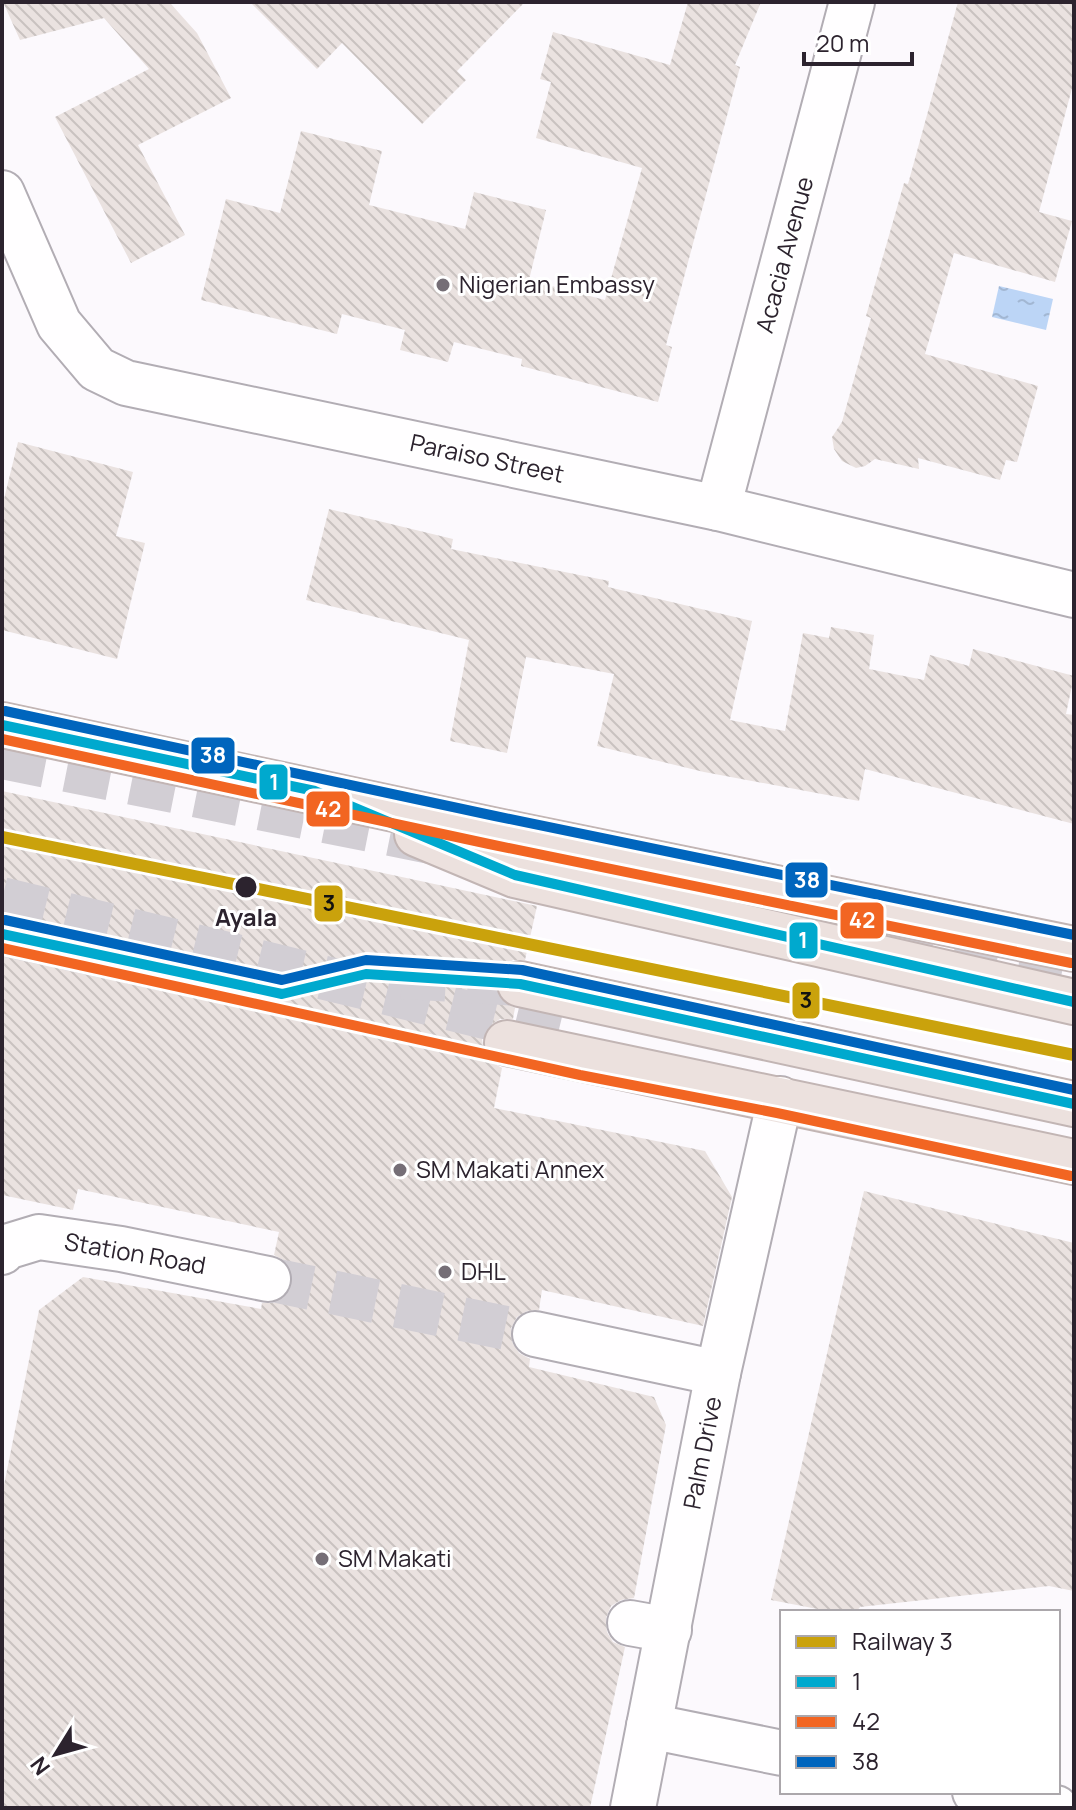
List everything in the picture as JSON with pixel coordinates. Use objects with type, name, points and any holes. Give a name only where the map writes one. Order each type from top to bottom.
[{"type":"highway","points":[[2,725],[1074,949]]},
{"type":"highway","points":[[315,791],[515,875],[1074,1002]]},
{"type":"highway","points":[[520,984],[1074,1104]]},
{"type":"highway","points":[[507,1043],[1074,1162]]},
{"type":"street","name":"Acacia Avenue","points":[[718,508],[852,2]]},
{"type":"street","name":"Paraiso Street","points":[[2,193],[59,324],[97,369],[126,383],[718,508],[1074,595]]},
{"type":"street","name":"Palm Drive","points":[[633,1808],[649,1726],[649,1626],[718,1373],[780,1099]]},
{"type":"street","name":"Station Road","points":[[2,1250],[39,1237],[121,1249],[268,1279]]},
{"type":"street","points":[[535,1334],[718,1373]]},
{"type":"street","points":[[649,1726],[780,1753]]},
{"type":"street","points":[[985,1794],[1056,1808]]},
{"type":"water","points":[[999,286],[1053,299],[1046,330],[992,317]]},
{"type":"building","points":[[3,2],[169,2],[197,33],[231,98],[138,145],[185,235],[131,263],[55,117],[149,69],[104,18],[20,40]]},
{"type":"building","points":[[250,2],[525,2],[457,71],[466,80],[422,124],[342,43],[317,69]]},
{"type":"building","points":[[688,2],[761,2],[735,65],[740,67],[666,345],[672,347],[658,402],[521,366],[522,359],[454,342],[448,362],[400,350],[405,330],[342,314],[337,334],[201,300],[226,199],[280,213],[301,131],[382,151],[369,205],[465,229],[474,192],[546,210],[529,280],[605,300],[642,168],[536,138],[551,82],[540,79],[553,32],[670,65]]},
{"type":"building","points":[[958,2],[1074,2],[1074,81],[1039,212],[1072,221],[1055,282],[954,253],[925,354],[1038,386],[1017,462],[1006,460],[1000,480],[918,458],[919,469],[875,459],[856,468],[842,461],[834,449],[832,437],[842,422],[871,318],[866,316],[904,183],[908,184]]},
{"type":"building","points":[[18,442],[133,472],[116,536],[145,543],[117,659],[2,630],[2,507]]},
{"type":"building","points":[[329,509],[453,539],[451,549],[609,581],[608,587],[752,621],[730,720],[785,731],[803,633],[829,638],[831,627],[874,635],[869,669],[924,680],[930,655],[969,666],[973,649],[1074,676],[1066,714],[1074,715],[1074,824],[865,769],[859,801],[704,772],[597,746],[614,674],[526,657],[507,753],[450,741],[469,640],[306,600]]},
{"type":"building","points":[[2,791],[537,906],[525,960],[513,960],[502,967],[496,979],[497,992],[503,1002],[515,1008],[513,1019],[500,1019],[489,1026],[482,1039],[484,1052],[490,1061],[502,1068],[494,1108],[705,1151],[732,1197],[703,1326],[542,1290],[539,1310],[527,1311],[517,1317],[511,1328],[512,1342],[519,1353],[530,1359],[529,1367],[654,1397],[666,1425],[634,1598],[611,1606],[606,1618],[607,1632],[613,1642],[625,1647],[590,1808],[2,1808],[2,1495],[39,1310],[83,1277],[261,1309],[262,1303],[275,1303],[286,1296],[293,1283],[291,1270],[285,1261],[274,1255],[279,1232],[78,1189],[73,1210],[2,1195]]},
{"type":"building","points":[[864,1191],[1074,1243],[1074,1591],[1049,1586],[860,1607],[858,1610],[823,1610],[771,1600]]},
{"type":"tunnel","points":[[2,757],[456,847]]},
{"type":"tunnel","points":[[696,895],[1074,971]]},
{"type":"tunnel","points":[[2,899],[559,1035]]},
{"type":"tunnel","points":[[2,934],[164,969]]},
{"type":"tunnel","points":[[402,977],[520,984]]},
{"type":"tunnel","points":[[268,1279],[535,1334]]},
{"type":"rail line","name":"3","points":[[2,837],[1074,1055]]},
{"type":"transit line","name":"38","points":[[5,711],[1074,935]]},
{"type":"transit line","name":"1","points":[[2,725],[315,791],[515,875],[1074,1002]]},
{"type":"transit line","name":"42","points":[[2,739],[489,844],[1071,963]]},
{"type":"transit line","name":"38","points":[[5,920],[282,980],[366,960],[522,970],[1074,1090]]},
{"type":"transit line","name":"1","points":[[2,934],[282,994],[366,974],[520,984],[1074,1104]]},
{"type":"transit line","name":"42","points":[[2,948],[580,1075],[777,1113],[1071,1176]]},
{"type":"place","name":"Nigerian Embassy","points":[[443,285]]},
{"type":"place","name":"Ayala","points":[[246,887]]},
{"type":"place","name":"SM Makati Annex","points":[[400,1170]]},
{"type":"place","name":"DHL","points":[[445,1272]]},
{"type":"place","name":"SM Makati","points":[[322,1559]]}]
